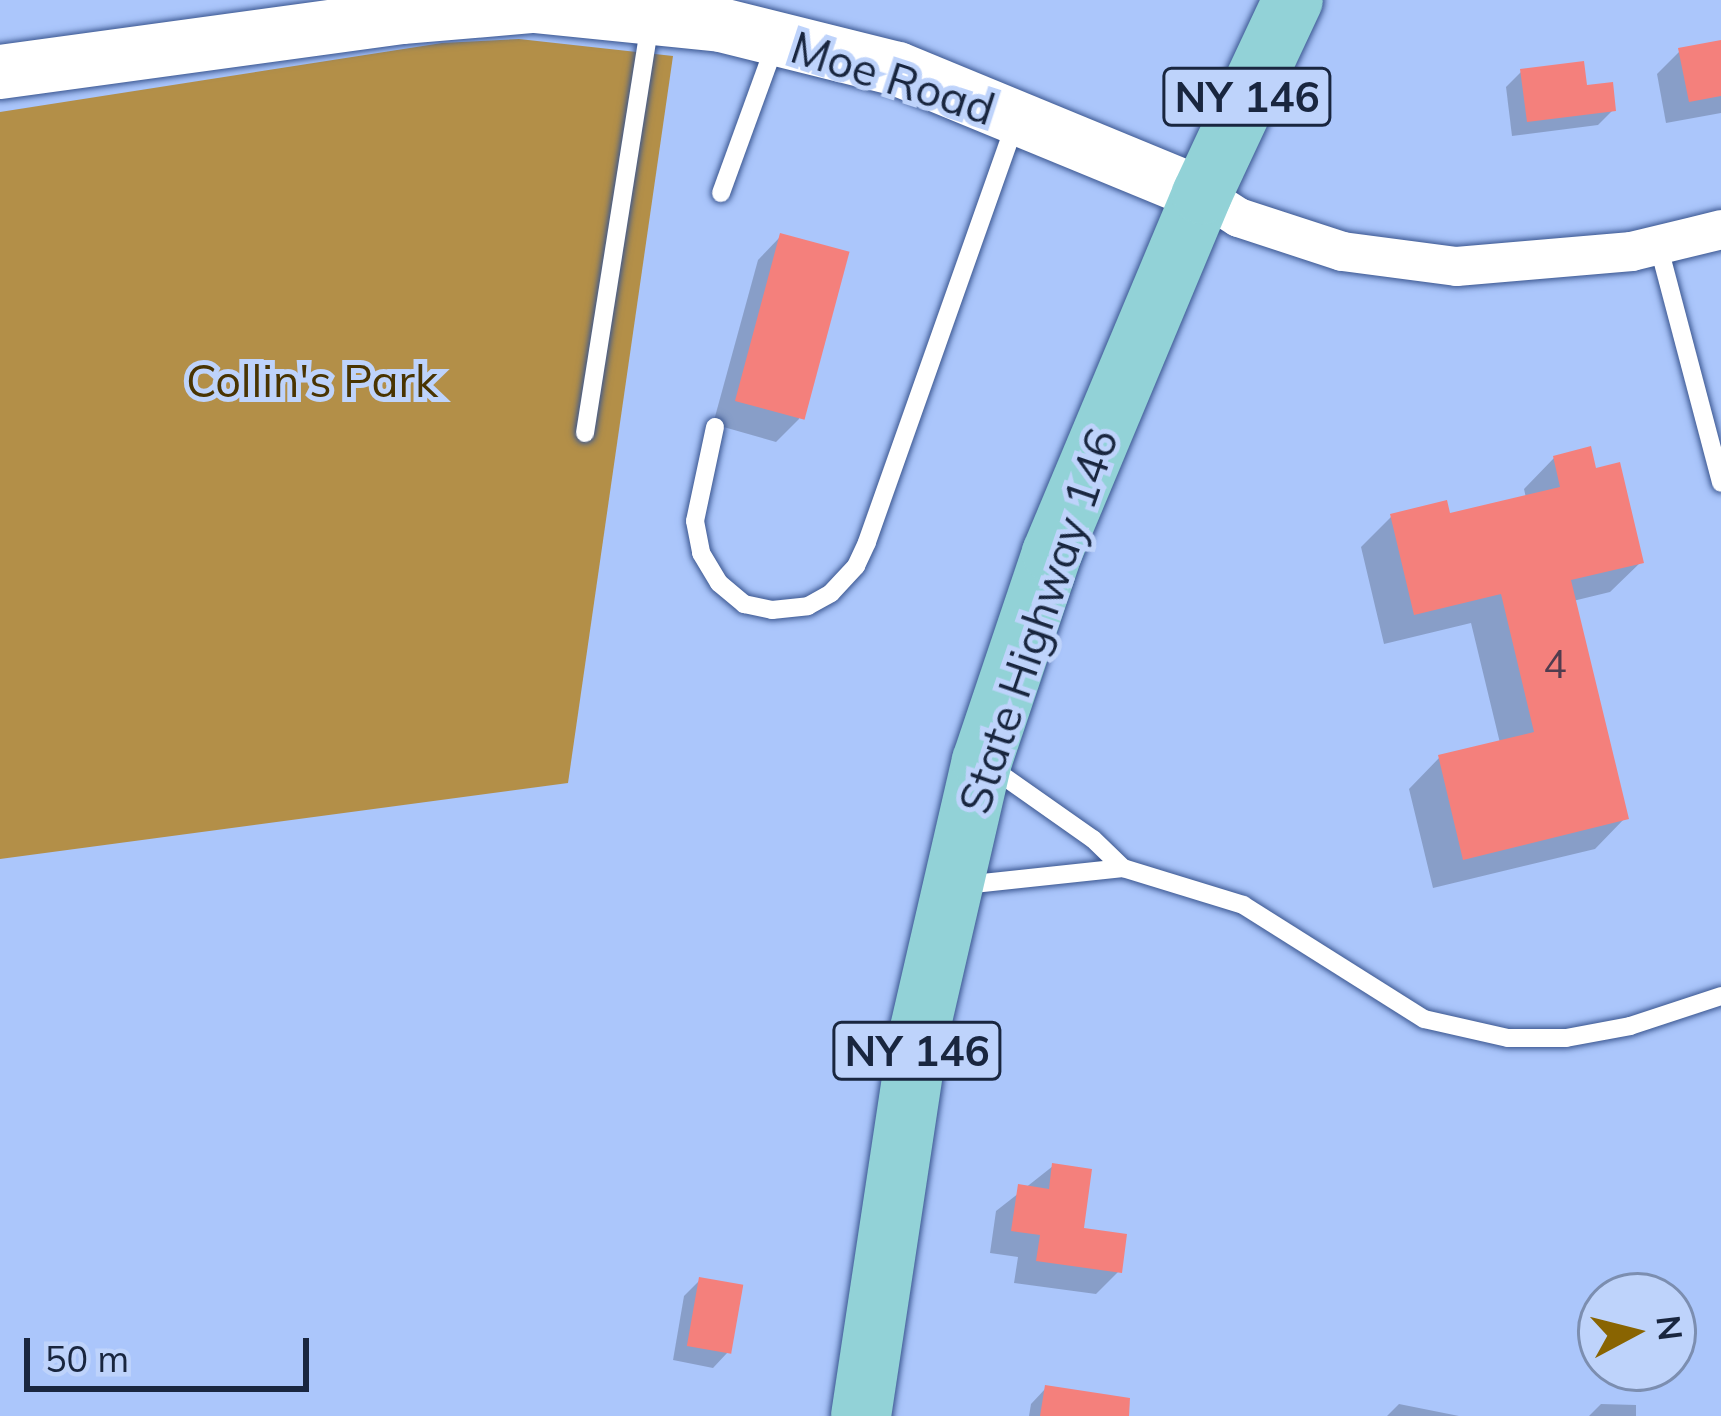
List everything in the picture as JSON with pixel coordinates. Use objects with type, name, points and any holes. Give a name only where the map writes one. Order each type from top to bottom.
[{"type":"main road","name":"State Highway 146","points":[[861,1416],[919,1033],[982,761],[1052,553],[1202,194],[1294,0]]},
{"type":"street","name":"Moe Road","points":[[0,72],[372,10],[533,6],[651,19],[721,12],[777,39],[898,69],[1202,194]]},
{"type":"street","points":[[1202,194],[1238,217],[1342,251],[1456,266],[1658,244],[1721,230]]},
{"type":"lane","points":[[585,433],[651,19]]},
{"type":"lane","points":[[721,193],[777,39]]},
{"type":"lane","points":[[716,428],[695,521],[701,553],[718,583],[744,604],[772,610],[808,606],[831,593],[856,566],[867,542],[1018,119]]},
{"type":"lane","points":[[1658,244],[1721,484]]},
{"type":"lane","points":[[982,761],[1093,839],[1123,868]]},
{"type":"lane","points":[[950,887],[1123,868],[1243,905],[1383,996],[1424,1019],[1468,1032],[1566,1038],[1630,1026],[1721,996]]},
{"type":"green space","name":"Collin's Park","points":[[519,39],[673,56],[568,783],[0,859],[0,112],[442,43]]},
{"type":"building","points":[[1721,40],[1721,96],[1689,102],[1678,48]]},
{"type":"building","points":[[1584,61],[1587,85],[1613,82],[1616,111],[1527,122],[1520,69]]},
{"type":"building","points":[[780,233],[850,252],[805,420],[735,401]]},
{"type":"building","points":[[1591,446],[1596,468],[1620,462],[1644,563],[1571,580],[1629,819],[1463,860],[1438,755],[1534,732],[1501,594],[1414,615],[1390,514],[1447,500],[1450,513],[1560,487],[1553,456]]},
{"type":"building","points":[[1052,1163],[1092,1169],[1084,1228],[1127,1234],[1122,1273],[1036,1261],[1040,1235],[1011,1231],[1018,1184],[1049,1189]]},
{"type":"building","points":[[699,1277],[743,1285],[731,1354],[687,1346]]},
{"type":"building","points":[[1045,1385],[1130,1398],[1129,1416],[1040,1416]]}]
